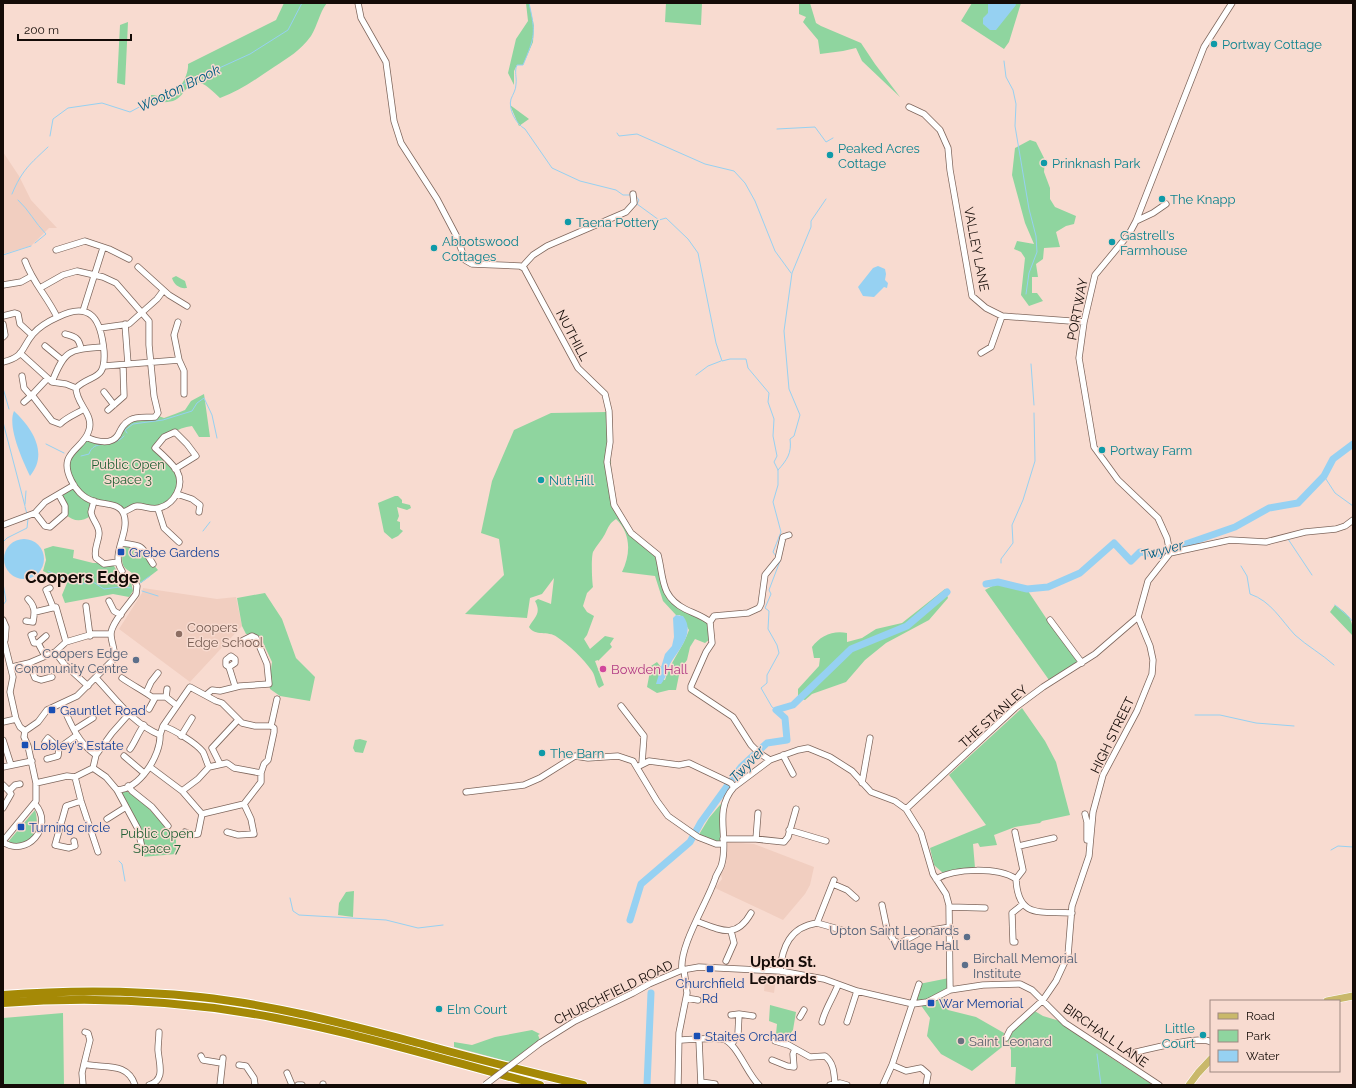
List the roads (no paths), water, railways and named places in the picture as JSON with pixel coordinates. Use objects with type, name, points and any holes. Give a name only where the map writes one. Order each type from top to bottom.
[{"type":"highway","points":[[3,995],[49,992],[138,992],[200,997],[275,1009],[323,1019],[583,1085]]},
{"type":"highway","points":[[3,1004],[51,1000],[136,1001],[200,1007],[275,1018],[370,1040],[540,1085]]},
{"type":"main road","points":[[1332,1000],[1353,996]]},
{"type":"main road","points":[[1189,1085],[1210,1060]]},
{"type":"street","points":[[358,3],[361,18],[386,62],[394,121],[401,143],[437,199],[457,237],[466,260],[476,265],[522,267],[533,255],[547,246],[626,212],[634,202],[633,194]]},
{"type":"street","name":"PORTWAY","points":[[1170,550],[1168,538],[1158,518],[1151,509],[1118,480],[1094,447],[1079,358],[1084,322],[1095,275],[1129,234],[1136,221],[1204,47],[1232,3]]},
{"type":"street","name":"VALLEY LANE","points":[[909,107],[924,114],[940,130],[948,148],[950,170],[972,296],[986,308],[1002,316],[1084,322]]},
{"type":"street","points":[[1136,221],[1153,213],[1166,204]]},
{"type":"street","points":[[56,250],[85,241],[129,259]]},
{"type":"street","points":[[83,310],[103,248]]},
{"type":"street","points":[[25,261],[30,277],[40,288],[57,317]]},
{"type":"street","points":[[138,267],[163,291],[187,306]]},
{"type":"street","name":"NUTHILL","points":[[522,267],[532,281],[578,368],[605,394],[607,399],[610,442],[607,462],[614,505],[620,517],[631,533],[658,555],[663,586],[671,598],[683,608],[710,622]]},
{"type":"street","points":[[40,288],[71,272],[86,272],[116,283],[143,312],[149,321],[149,345],[152,363],[154,396],[158,408],[156,416],[130,420],[124,424],[118,435],[110,441],[97,441],[86,437]]},
{"type":"street","points":[[3,285],[21,282],[30,277]]},
{"type":"street","points":[[100,328],[125,324],[133,321],[163,291]]},
{"type":"street","points":[[3,362],[15,358],[32,335],[57,317],[68,312],[83,310],[94,316],[100,328],[104,366],[98,376],[76,388]]},
{"type":"street","points":[[3,316],[15,313],[18,314],[20,324],[32,335]]},
{"type":"street","points":[[981,353],[991,347],[1002,316]]},
{"type":"street","points":[[178,322],[174,335],[179,360],[184,371],[184,394]]},
{"type":"street","points":[[3,324],[5,335],[3,337]]},
{"type":"street","points":[[108,410],[124,396],[125,324]]},
{"type":"street","points":[[65,334],[77,338],[81,349]]},
{"type":"street","points":[[46,346],[62,360]]},
{"type":"street","points":[[24,402],[49,380],[62,360],[69,353],[81,349],[103,347]]},
{"type":"street","points":[[20,353],[49,380],[76,388]]},
{"type":"street","points":[[104,366],[179,360]]},
{"type":"street","points":[[22,376],[24,388],[52,421],[60,424],[66,418],[73,416],[84,408]]},
{"type":"street","points":[[76,388],[77,400],[87,413],[90,425],[86,437],[68,459],[67,465],[74,485],[81,493],[94,501],[107,503],[120,508],[123,512],[125,523],[118,562],[122,571]]},
{"type":"street","points":[[104,392],[114,405]]},
{"type":"street","points":[[123,512],[138,506],[158,509],[167,505],[177,494],[178,477],[175,469],[155,448],[164,437],[175,432],[196,456],[175,469]]},
{"type":"street","points":[[3,524],[33,514],[45,502],[60,495],[74,485]]},
{"type":"street","points":[[177,494],[192,499],[200,505],[199,512]]},
{"type":"street","points":[[33,514],[45,526],[50,527],[65,514],[65,506],[60,495]]},
{"type":"street","points":[[94,501],[91,512],[98,528],[99,535],[95,552],[96,558],[104,564],[118,562]]},
{"type":"street","points":[[158,509],[164,528],[176,542]]},
{"type":"street","points":[[1138,617],[1148,582],[1170,550],[1230,540],[1266,542],[1305,532],[1336,529],[1345,526],[1353,520]]},
{"type":"street","points":[[770,760],[759,753],[751,745],[733,716],[691,689],[690,686],[712,643],[710,622],[714,616],[748,613],[759,608],[761,604],[765,575],[778,559],[783,537],[789,535]]},
{"type":"street","points":[[121,543],[138,545],[142,548],[153,564]]},
{"type":"street","points":[[34,804],[42,817],[42,827],[38,835],[32,841],[21,846],[12,847],[3,842],[36,801],[36,783],[32,761],[24,737],[25,731],[38,722],[47,710],[71,700],[88,686],[115,657],[111,634],[113,627],[136,594],[137,586],[134,580]]},
{"type":"street","points":[[50,588],[46,590],[53,607],[56,606],[66,642]]},
{"type":"street","points":[[26,621],[33,622],[35,612],[33,604],[28,599]]},
{"type":"street","points":[[109,601],[114,611],[121,615]]},
{"type":"street","points":[[86,606],[85,619],[90,636]]},
{"type":"street","points":[[35,612],[41,612],[53,607]]},
{"type":"street","name":"THE STANLEY","points":[[906,809],[1016,707],[1043,687],[1095,654],[1138,617]]},
{"type":"street","name":"HIGH STREET","points":[[1007,1036],[1010,1030],[1043,1000],[1056,981],[1068,955],[1072,913],[1089,856],[1090,822],[1103,775],[1137,711],[1152,674],[1153,660],[1150,646],[1138,617]]},
{"type":"street","points":[[3,620],[6,627],[4,638],[14,677],[10,692],[16,719],[20,727],[25,731]]},
{"type":"street","points":[[1050,620],[1082,662]]},
{"type":"street","points":[[12,668],[29,663],[55,652],[66,642],[93,634],[111,634]]},
{"type":"street","points":[[38,643],[41,635],[31,635],[34,643],[38,643],[45,656]]},
{"type":"street","points":[[206,695],[212,690],[220,691],[235,686],[269,684],[270,680],[267,664],[256,638],[252,636],[242,641]]},
{"type":"street","points":[[55,652],[65,665],[88,686]]},
{"type":"street","points":[[29,663],[35,678],[41,680],[52,677]]},
{"type":"street","points":[[229,667],[235,686]]},
{"type":"street","points":[[146,693],[158,673]]},
{"type":"street","points":[[96,678],[118,701],[128,715],[160,734]]},
{"type":"street","points":[[122,678],[134,686],[143,689],[146,693],[155,698],[166,697],[176,705]]},
{"type":"street","points":[[117,790],[128,786],[150,768],[159,747],[162,726],[190,687],[203,695],[222,703],[238,720],[250,725],[271,726]]},
{"type":"street","points":[[166,697],[168,689]]},
{"type":"street","points":[[149,708],[155,698]]},
{"type":"street","points":[[202,814],[244,804],[258,787],[264,764],[268,760],[274,730],[271,726],[277,699]]},
{"type":"street","points":[[62,704],[75,733],[84,746],[96,755]]},
{"type":"street","points":[[621,706],[644,736],[642,763]]},
{"type":"street","points":[[36,783],[67,776],[75,778],[93,768],[96,755],[112,732],[128,715]]},
{"type":"street","points":[[48,759],[58,756],[59,748],[93,718]]},
{"type":"street","points":[[181,736],[192,718]]},
{"type":"street","points":[[3,722],[16,719]]},
{"type":"street","points":[[203,753],[212,748],[238,720]]},
{"type":"street","points":[[130,749],[134,744],[135,738],[144,725]]},
{"type":"street","points":[[162,726],[181,736],[203,753],[209,767]]},
{"type":"street","points":[[47,738],[59,748]]},
{"type":"street","points":[[862,783],[870,738]]},
{"type":"street","points":[[3,740],[11,765]]},
{"type":"street","points":[[212,748],[220,764]]},
{"type":"street","points":[[678,1085],[680,1025],[686,998],[682,962],[696,921],[722,863],[723,810],[734,787],[770,760],[783,755],[805,748],[815,750],[852,771],[871,792],[895,801],[906,809],[921,833],[936,879],[946,894],[950,908],[950,990]]},
{"type":"street","points":[[466,792],[524,785],[579,755],[588,758],[618,756],[633,761],[663,810],[673,820],[698,837],[716,844],[723,841],[756,839],[784,842],[788,838],[796,809]]},
{"type":"street","points":[[783,755],[794,774]]},
{"type":"street","points":[[124,756],[144,772]]},
{"type":"street","points":[[3,767],[32,761]]},
{"type":"street","points":[[637,767],[642,763],[656,761],[678,765],[689,763],[731,783],[734,787]]},
{"type":"street","points":[[182,791],[198,779],[209,767],[220,764],[227,763],[234,768],[261,773]]},
{"type":"street","points":[[93,768],[106,777],[117,790],[138,829],[142,848]]},
{"type":"street","points":[[150,768],[182,791],[202,814]]},
{"type":"street","points":[[75,778],[98,852]]},
{"type":"street","points":[[9,791],[15,785],[20,784]]},
{"type":"street","points":[[3,785],[11,794],[10,799],[3,808]]},
{"type":"street","points":[[128,786],[152,807],[168,826]]},
{"type":"street","points":[[74,841],[75,846],[69,848],[55,845],[66,806],[81,801]]},
{"type":"street","points":[[227,832],[238,835],[254,834],[251,819],[244,804]]},
{"type":"street","points":[[107,819],[126,807]]},
{"type":"street","points":[[756,839],[758,813]]},
{"type":"street","points":[[185,832],[192,835],[198,834],[202,814]]},
{"type":"street","points":[[1085,814],[1090,822],[1086,840]]},
{"type":"street","points":[[789,830],[823,842]]},
{"type":"street","points":[[1015,832],[1023,870],[1016,879],[1016,889],[1022,905],[1031,911],[1072,913]]},
{"type":"street","points":[[1019,846],[1054,838]]},
{"type":"street","points":[[936,879],[967,871],[999,871],[1008,873],[1016,879]]},
{"type":"street","points":[[817,923],[821,910],[834,882],[852,891],[856,898]]},
{"type":"street","points":[[882,905],[887,929],[894,941],[900,943],[921,932],[950,927]]},
{"type":"street","points":[[1015,942],[1013,942],[1012,913],[1022,905]]},
{"type":"street","points":[[950,908],[985,908]]},
{"type":"street","points":[[696,921],[721,931],[731,931],[743,925],[752,915]]},
{"type":"street","points":[[780,971],[782,955],[786,944],[802,928],[817,923],[849,933]]},
{"type":"street","points":[[731,931],[734,943],[727,959],[734,960]]},
{"type":"street","name":"CHURCHFIELD ROAD","points":[[485,1085],[541,1042],[586,1015],[683,970],[699,967],[710,967],[780,971],[824,979],[857,991],[913,1004],[927,1002],[950,990]]},
{"type":"street","name":"BIRCHALL LANE","points":[[950,990],[1001,983],[1020,984],[1032,990],[1065,1023],[1159,1085]]},
{"type":"street","points":[[883,1085],[892,1065],[919,984]]},
{"type":"street","points":[[822,1023],[824,1014],[838,985]]},
{"type":"street","points":[[847,1023],[857,991]]},
{"type":"street","points":[[686,998],[698,1000]]},
{"type":"street","points":[[800,1017],[804,1010]]},
{"type":"street","points":[[730,1014],[753,1016]]},
{"type":"street","points":[[732,1044],[738,1034],[740,1014]]},
{"type":"street","points":[[83,1085],[82,1073],[90,1040],[86,1033],[95,1031]]},
{"type":"street","points":[[149,1085],[157,1081],[162,1072],[158,1050],[160,1031]]},
{"type":"street","points":[[679,1040],[723,1039],[732,1044],[752,1078],[759,1085]]},
{"type":"street","points":[[700,1040],[701,1084],[715,1084]]},
{"type":"street","points":[[1136,1052],[1187,1041],[1208,1040],[1210,1041]]},
{"type":"street","points":[[775,1041],[786,1044],[810,1057],[825,1056],[831,1060],[833,1084],[847,1085]]},
{"type":"street","points":[[772,1060],[794,1067],[793,1054],[795,1049]]},
{"type":"street","points":[[202,1060],[222,1060],[220,1085]]},
{"type":"street","points":[[84,1064],[122,1068],[129,1073],[135,1085]]},
{"type":"street","points":[[243,1065],[254,1078],[255,1085]]},
{"type":"street","points":[[892,1065],[906,1071],[921,1068],[928,1074],[926,1085]]},
{"type":"street","points":[[287,1073],[292,1085]]},
{"type":"street","points":[[748,1085],[752,1078]]},
{"type":"water","points":[[988,3],[1015,3],[1016,5],[996,30],[990,30],[983,24],[983,18],[988,13]]},
{"type":"water","points":[[878,266],[885,269],[885,280],[888,283],[887,288],[884,287],[874,297],[863,296],[858,287],[873,268]]},
{"type":"water","points":[[14,411],[27,425],[36,441],[38,459],[36,467],[30,476],[14,435],[12,418]]},
{"type":"water","points":[[28,539],[35,542],[41,548],[44,559],[43,567],[35,576],[28,579],[20,579],[13,576],[5,567],[4,555],[7,548],[16,540]]},
{"type":"water","points":[[676,615],[683,616],[687,622],[687,635],[685,641],[670,664],[663,682],[661,684],[656,684],[665,654],[672,646],[674,637],[673,618]]},
{"type":"waterway","name":"Wooton Brook","points":[[50,136],[53,119],[68,108],[102,103],[130,112],[173,89],[250,54],[288,30],[302,3]]},
{"type":"waterway","points":[[529,3],[533,22],[533,35],[523,65],[517,65],[516,68],[516,86],[510,103],[514,116],[519,124],[525,129],[552,168],[580,181],[616,190],[623,195],[630,195]]},
{"type":"waterway","points":[[1004,61],[1006,77],[1013,90],[1016,104],[1015,126],[1029,209],[1036,236],[1037,252],[1029,273],[1026,294]]},
{"type":"waterway","points":[[777,129],[815,127],[826,142],[833,138]]},
{"type":"waterway","points":[[617,133],[619,136],[637,134],[705,164],[734,171],[745,183],[755,201],[775,251],[791,273]]},
{"type":"waterway","name":"Wooton Brook","points":[[12,194],[19,179],[27,168],[48,147]]},
{"type":"waterway","points":[[635,195],[639,200],[637,204],[659,220],[666,218],[688,239],[698,253],[716,343],[722,361],[730,359],[746,359],[748,368],[769,393],[768,402],[774,419],[773,436],[777,456],[774,462],[778,470],[778,485],[773,502],[781,532],[773,552],[776,556]]},
{"type":"waterway","points":[[778,470],[788,456],[790,439],[794,436],[800,415],[789,389],[784,331],[792,273],[811,227],[811,221],[826,199]]},
{"type":"waterway","name":"Wooton Brook","points":[[18,200],[46,234],[35,243]]},
{"type":"waterway","name":"Wooton Brook","points":[[3,255],[31,246]]},
{"type":"waterway","points":[[696,375],[708,366],[721,361]]},
{"type":"waterway","points":[[1031,364],[1034,405]]},
{"type":"waterway","points":[[3,388],[9,409]]},
{"type":"waterway","points":[[127,433],[125,430],[133,424],[163,420],[192,411],[197,403],[204,398],[212,415],[217,438]]},
{"type":"waterway","points":[[1001,563],[1001,559],[1013,543],[1012,525],[1023,500],[1035,461],[1034,413]]},
{"type":"waterway","points":[[3,422],[25,506]]},
{"type":"waterway","points":[[81,456],[89,454],[91,449],[95,446],[114,442],[124,436]]},
{"type":"waterway","points":[[46,444],[64,453]]},
{"type":"waterway","name":"Twyver","points":[[986,584],[998,582],[1027,589],[1048,587],[1080,573],[1114,543],[1131,561],[1140,552],[1157,554],[1235,527],[1269,508],[1298,503],[1324,476],[1333,459],[1353,444]]},
{"type":"waterway","points":[[1324,476],[1335,493],[1353,506]]},
{"type":"waterway","points":[[25,504],[26,491]]},
{"type":"waterway","points":[[25,507],[27,514]]},
{"type":"waterway","points":[[3,542],[7,538],[27,528],[28,519]]},
{"type":"waterway","points":[[203,531],[210,522]]},
{"type":"waterway","points":[[1288,539],[1312,575]]},
{"type":"waterway","points":[[776,710],[772,707],[761,688],[767,683],[767,675],[779,653],[777,645],[768,629],[769,611],[765,608],[771,594],[769,590],[780,561]]},
{"type":"waterway","points":[[1241,566],[1247,576],[1250,594],[1264,601],[1270,606],[1295,635],[1334,665]]},
{"type":"waterway","points":[[48,571],[75,583],[87,584],[93,582],[104,589],[120,587],[131,588]]},
{"type":"waterway","points":[[140,583],[150,576]]},
{"type":"waterway","points":[[3,583],[6,601],[3,605]]},
{"type":"waterway","points":[[142,591],[158,596]]},
{"type":"waterway","name":"Twyver","points":[[630,920],[641,884],[690,842],[701,822],[741,767],[767,743],[787,740],[785,718],[776,710],[793,705],[851,649],[907,626],[947,592]]},
{"type":"waterway","points":[[1335,605],[1353,622]]},
{"type":"waterway","points":[[1195,715],[1220,715],[1256,723],[1294,726]]},
{"type":"waterway","points":[[1331,850],[1338,846],[1353,847]]},
{"type":"waterway","points":[[119,861],[122,864],[125,881]]},
{"type":"waterway","points":[[290,898],[293,911],[299,915],[386,920],[418,928],[443,925]]},
{"type":"waterway","name":"Twyver","points":[[647,1085],[651,993]]},
{"type":"waterway","points":[[1097,1054],[1101,1085]]},
{"type":"place","name":"Portway Cottage","points":[[1214,44]]},
{"type":"place","name":"Peaked Acres Cottage","points":[[830,155]]},
{"type":"place","name":"Prinknash Park","points":[[1044,163]]},
{"type":"place","name":"The Knapp","points":[[1162,199]]},
{"type":"place","name":"Taena Pottery","points":[[568,222]]},
{"type":"place","name":"Gastrell's Farmhouse","points":[[1112,242]]},
{"type":"place","name":"Abbotswood Cottages","points":[[434,248]]},
{"type":"place","name":"Portway Farm","points":[[1102,450]]},
{"type":"place","name":"Nut Hill","points":[[541,480]]},
{"type":"place","name":"Grebe Gardens","points":[[121,552]]},
{"type":"place","name":"Coopers Edge School","points":[[179,634]]},
{"type":"place","name":"Coopers Edge Community Centre","points":[[136,660]]},
{"type":"place","name":"Bowden Hall","points":[[603,669]]},
{"type":"place","name":"Gauntlet Road","points":[[52,710]]},
{"type":"place","name":"Lobley's Estate","points":[[25,745]]},
{"type":"place","name":"The Barn","points":[[542,753]]},
{"type":"place","name":"Turning circle","points":[[21,827]]},
{"type":"place","name":"Upton Saint Leonards Village Hall","points":[[967,937]]},
{"type":"place","name":"Birchall Memorial Institute","points":[[965,965]]},
{"type":"place","name":"Churchfield Rd","points":[[710,969]]},
{"type":"place","name":"War Memorial","points":[[931,1003]]},
{"type":"place","name":"Elm Court","points":[[439,1009]]},
{"type":"place","name":"Little Court","points":[[1203,1035]]},
{"type":"place","name":"Staites Orchard","points":[[697,1036]]},
{"type":"place","name":"Saint Leonard","points":[[961,1041]]},
{"type":"district","name":"Coopers Edge","points":[[82,577]]},
{"type":"district","name":"Upton St. Leonards","points":[[783,970]]},
{"type":"park label","name":"Public Open Space 3","points":[[128,472]]},
{"type":"park label","name":"Public Open Space 7","points":[[157,840]]}]
